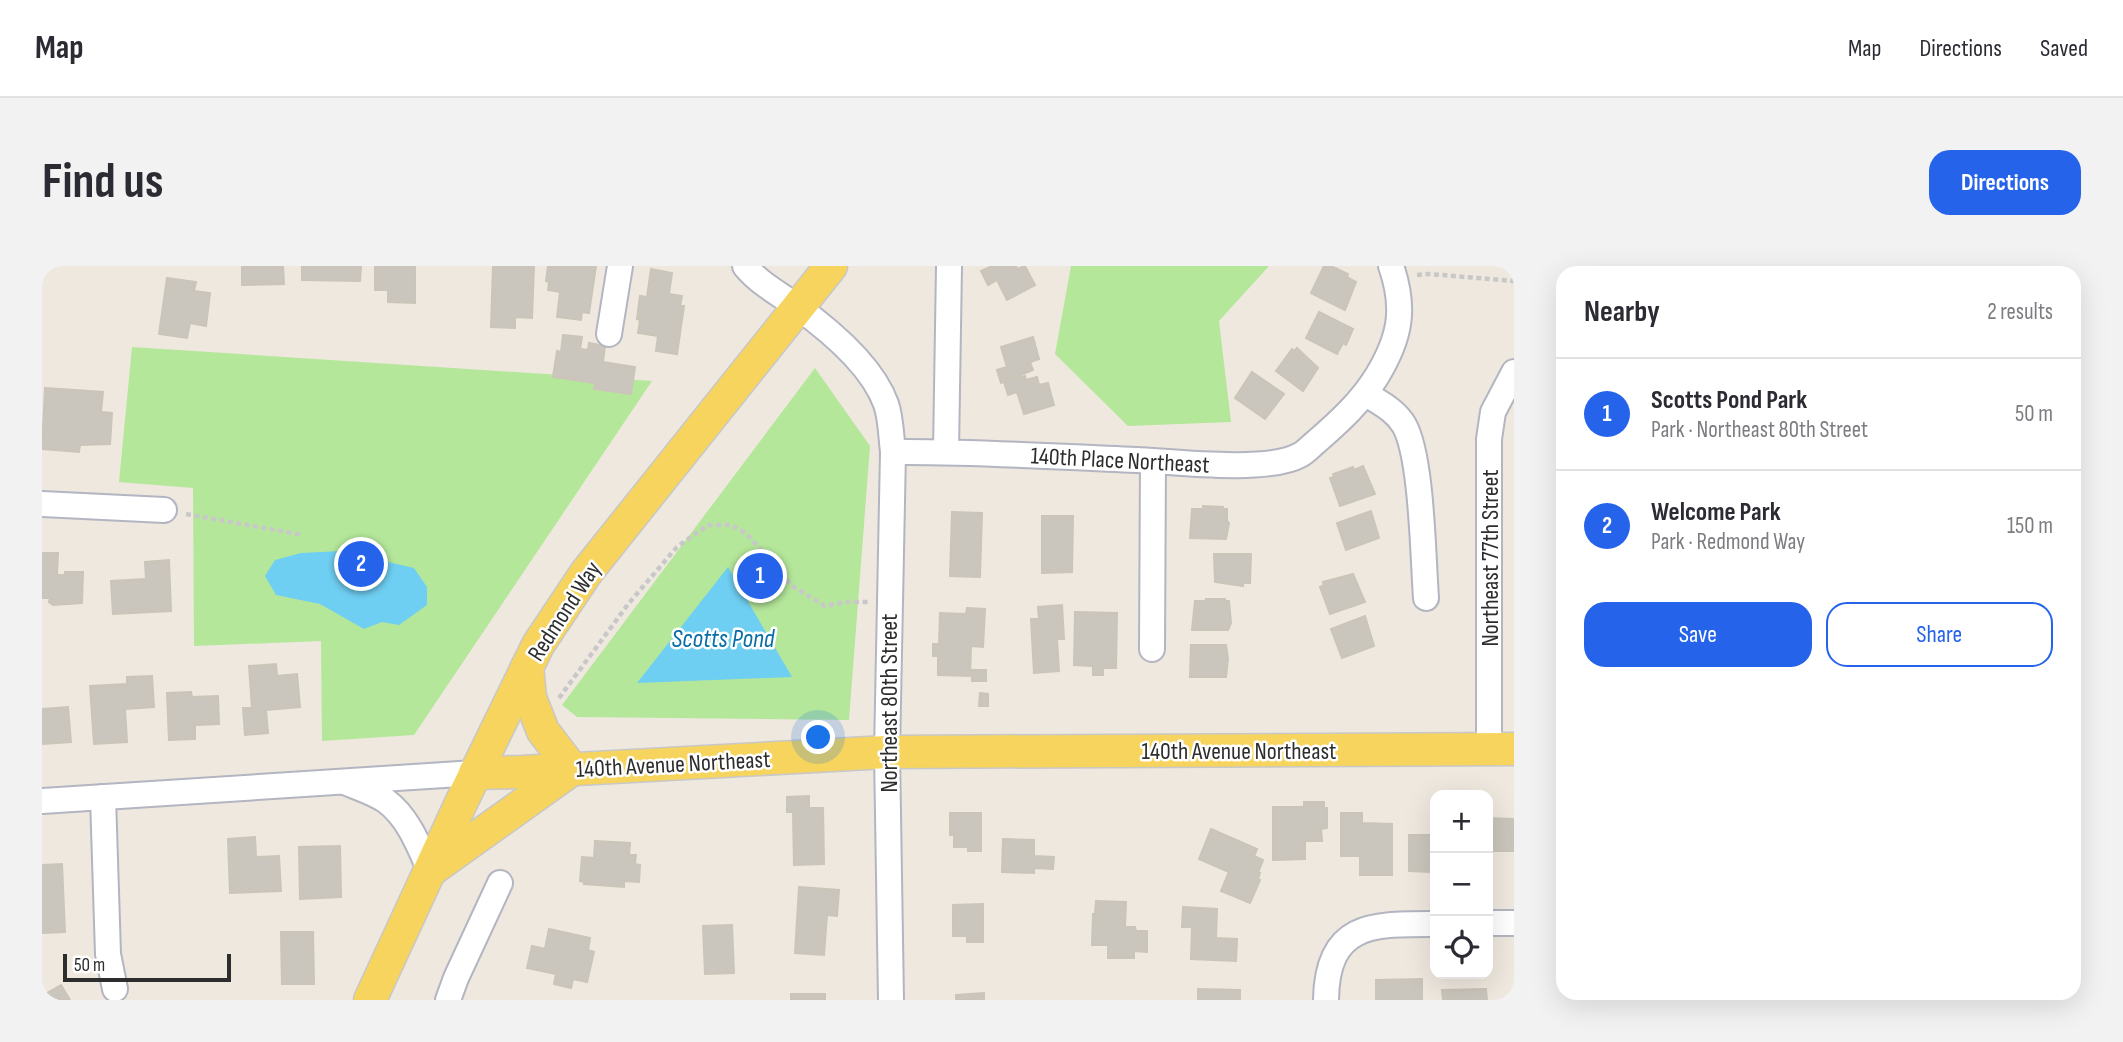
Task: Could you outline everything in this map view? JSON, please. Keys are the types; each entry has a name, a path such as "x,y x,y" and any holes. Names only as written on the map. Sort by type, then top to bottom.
{"main road":[{"name":"Redmond Way","path":"370,1000 475,773 538,645 586,573 831,266"},
{"path":"430,871 572,769 543,732 530,698 527,667"},
{"name":"140th Avenue Northeast","path":"475,773 887,752 1502,749"}],"street":[{"path":"609,334 620,266"},
{"path":"745,266 754,276 798,307"},
{"path":"946,451 949,266"},
{"name":"140th Place Northeast","path":"893,452 946,451 1262,464 1299,456 1366,394 1391,354 1401,312 1400,271"},
{"name":"Northeast 80th Street","path":"798,307 859,359 878,386 887,406 893,452 887,752 891,1000"},
{"name":"Northeast 77th Street","path":"1502,749 1502,558 1489,439 1493,412 1514,372"},
{"path":"1366,394 1395,412 1405,427 1412,446 1426,598"},
{"path":"1152,649 1153,461"},
{"path":"42,504 164,510"},
{"name":"140th Avenue Northeast","path":"42,801 475,773"},
{"path":"342,781 385,800 400,814 430,871"},
{"path":"103,797 107,954 115,989"},
{"path":"449,1000 456,978 500,883"},
{"path":"1493,923 1514,923"},
{"path":"1326,1000 1326,980 1332,960 1342,944 1360,930 1385,924 1430,924"}],"path":[{"path":"1400,271 1514,281"},
{"path":"164,510 303,535"},
{"path":"556,701 629,603 677,547 708,525 730,526 746,533 792,586 825,606 845,602 872,602"}],"green space":[{"path":"1071,266 1269,266 1219,321 1231,422 1128,426 1055,354"},
{"path":"132,347 652,381 414,735 322,741 321,641 194,646 193,488 119,482"},
{"path":"815,368 870,446 849,720 577,717 562,705"}],"water":[{"path":"341,551 414,568 427,587 427,605 399,625 382,622 364,629 320,604 276,595 265,576 275,560 301,553"},
{"name":"Scotts Pond","path":"728,567 792,677 637,683"}],"building":[{"path":"242,266 283,266 284,284 242,285"},
{"path":"302,266 361,266 360,281 302,280"},
{"path":"375,266 415,266 415,303 388,302 388,290 375,290"},
{"path":"493,266 534,266 532,318 515,317 515,328 491,327"},
{"path":"548,266 596,266 589,313 582,312 581,320 557,317 560,292 548,290"},
{"path":"992,266 1016,266 1017,269 1025,266 1035,285 1007,300 997,280 988,285 981,271"},
{"path":"1324,266 1331,266 1348,274 1347,277 1356,282 1345,310 1311,293"},
{"path":"651,269 672,273 669,294 682,296 680,306 684,306 677,354 656,351 658,336 638,333 640,296 647,297"},
{"path":"167,278 196,282 194,291 210,293 206,326 190,323 187,338 159,334"},
{"path":"1319,312 1353,329 1346,345 1343,343 1337,354 1306,338"},
{"path":"563,335 582,337 580,349 588,350 589,343 605,346 603,362 635,367 631,394 594,389 595,383 553,377 557,351 561,352"},
{"path":"1033,337 1039,359 1030,362 1033,370 1001,383 997,370 1007,367 1001,347"},
{"path":"1297,348 1318,368 1303,391 1276,371 1292,349 1294,351"},
{"path":"1252,372 1284,394 1265,419 1235,398"},
{"path":"1025,376 1026,380 1037,377 1039,385 1048,383 1054,405 1024,414 1017,392 1008,395 1004,382"},
{"path":"45,388 103,392 101,412 112,413 110,444 80,445 79,452 42,449"},
{"path":"1363,466 1375,494 1340,506 1330,478 1334,477 1333,474"},
{"path":"1203,506 1227,509 1229,523 1226,539 1190,538 1192,509 1203,509"},
{"path":"1371,511 1379,538 1346,550 1337,523"},
{"path":"952,512 982,513 980,577 950,576"},
{"path":"1042,516 1073,516 1072,572 1042,573"},
{"path":"42,553 58,553 57,575 83,572 82,603 53,605 49,602 50,598 42,598"},
{"path":"1214,554 1251,554 1250,583 1243,583 1243,586 1215,582"},
{"path":"169,560 171,611 113,614 111,581 146,579 145,562"},
{"path":"1353,574 1365,602 1330,614 1320,587 1324,585 1323,582"},
{"path":"1195,601 1229,601 1231,623 1228,630 1192,630"},
{"path":"1062,605 1064,639 1057,639 1059,671 1034,673 1031,619 1039,619 1038,607"},
{"path":"967,608 985,609 983,647 971,646 970,676 938,675 938,656 933,656 933,644 939,644 940,613 966,614"},
{"path":"1075,612 1117,613 1116,668 1103,668 1103,675 1093,675 1093,666 1074,665"},
{"path":"1365,616 1374,646 1342,658 1331,629"},
{"path":"1191,645 1226,645 1226,677 1190,677"},
{"path":"276,664 277,676 297,674 300,707 266,710 268,733 245,735 243,708 252,708 249,666"},
{"path":"972,670 986,670 986,681 972,681"},
{"path":"152,676 154,707 125,709 127,742 94,744 90,686 127,684 127,677"},
{"path":"191,692 192,697 218,696 219,724 195,725 195,739 169,740 167,693"},
{"path":"980,693 988,694 988,706 979,706"},
{"path":"68,707 71,742 42,744 42,709"},
{"path":"809,796 809,808 823,808 824,864 794,865 793,812 787,812 787,797"},
{"path":"1304,802 1324,802 1324,808 1327,808 1327,828 1321,829 1322,841 1305,841 1305,859 1273,860 1273,807 1304,807"},
{"path":"950,813 981,813 981,851 954,847 954,835 950,835"},
{"path":"1341,813 1362,813 1362,823 1392,824 1392,875 1360,875 1360,856 1341,856"},
{"path":"1493,818 1514,819 1514,851 1493,851"},
{"path":"1211,829 1257,849 1254,856 1263,860 1258,873 1260,880 1250,903 1221,891 1229,872 1199,859"},
{"path":"1409,835 1430,835 1430,872 1409,871"},
{"path":"255,837 256,857 279,856 281,891 230,893 228,839"},
{"path":"1003,839 1034,840 1034,856 1054,857 1053,869 1034,868 1034,873 1002,872"},
{"path":"595,841 630,843 629,855 636,855 635,864 640,865 639,882 624,881 624,887 584,884 580,881 582,857 594,858"},
{"path":"340,846 341,897 300,899 299,847"},
{"path":"62,864 65,932 42,933 42,865"},
{"path":"799,887 839,890 837,916 827,915 824,955 795,953"},
{"path":"1096,901 1126,902 1125,927 1147,931 1147,952 1134,951 1134,958 1108,958 1108,945 1092,945"},
{"path":"983,904 983,942 967,942 967,936 953,936 953,905"},
{"path":"1183,907 1217,909 1216,938 1237,939 1236,961 1191,959 1192,927 1182,927"},
{"path":"732,925 734,973 705,974 703,926"},
{"path":"549,929 590,938 588,950 594,952 587,982 573,979 571,988 554,984 556,974 527,968 532,946 545,949"},
{"path":"281,932 313,932 314,984 282,984"},
{"path":"1422,979 1422,1000 1376,1000 1376,980"},
{"path":"61,985 70,1000 42,1000 42,996"},
{"path":"1198,989 1240,990 1240,1000 1198,1000"},
{"path":"1486,989 1487,1000 1443,1000 1442,990"},
{"path":"984,993 984,1000 956,1000 956,995"},
{"path":"791,994 825,994 825,1000 791,1000"}],"place":[{"name":"Welcome Park","path":"361,564"},
{"name":"Scotts Pond Park","path":"760,576"}]}
